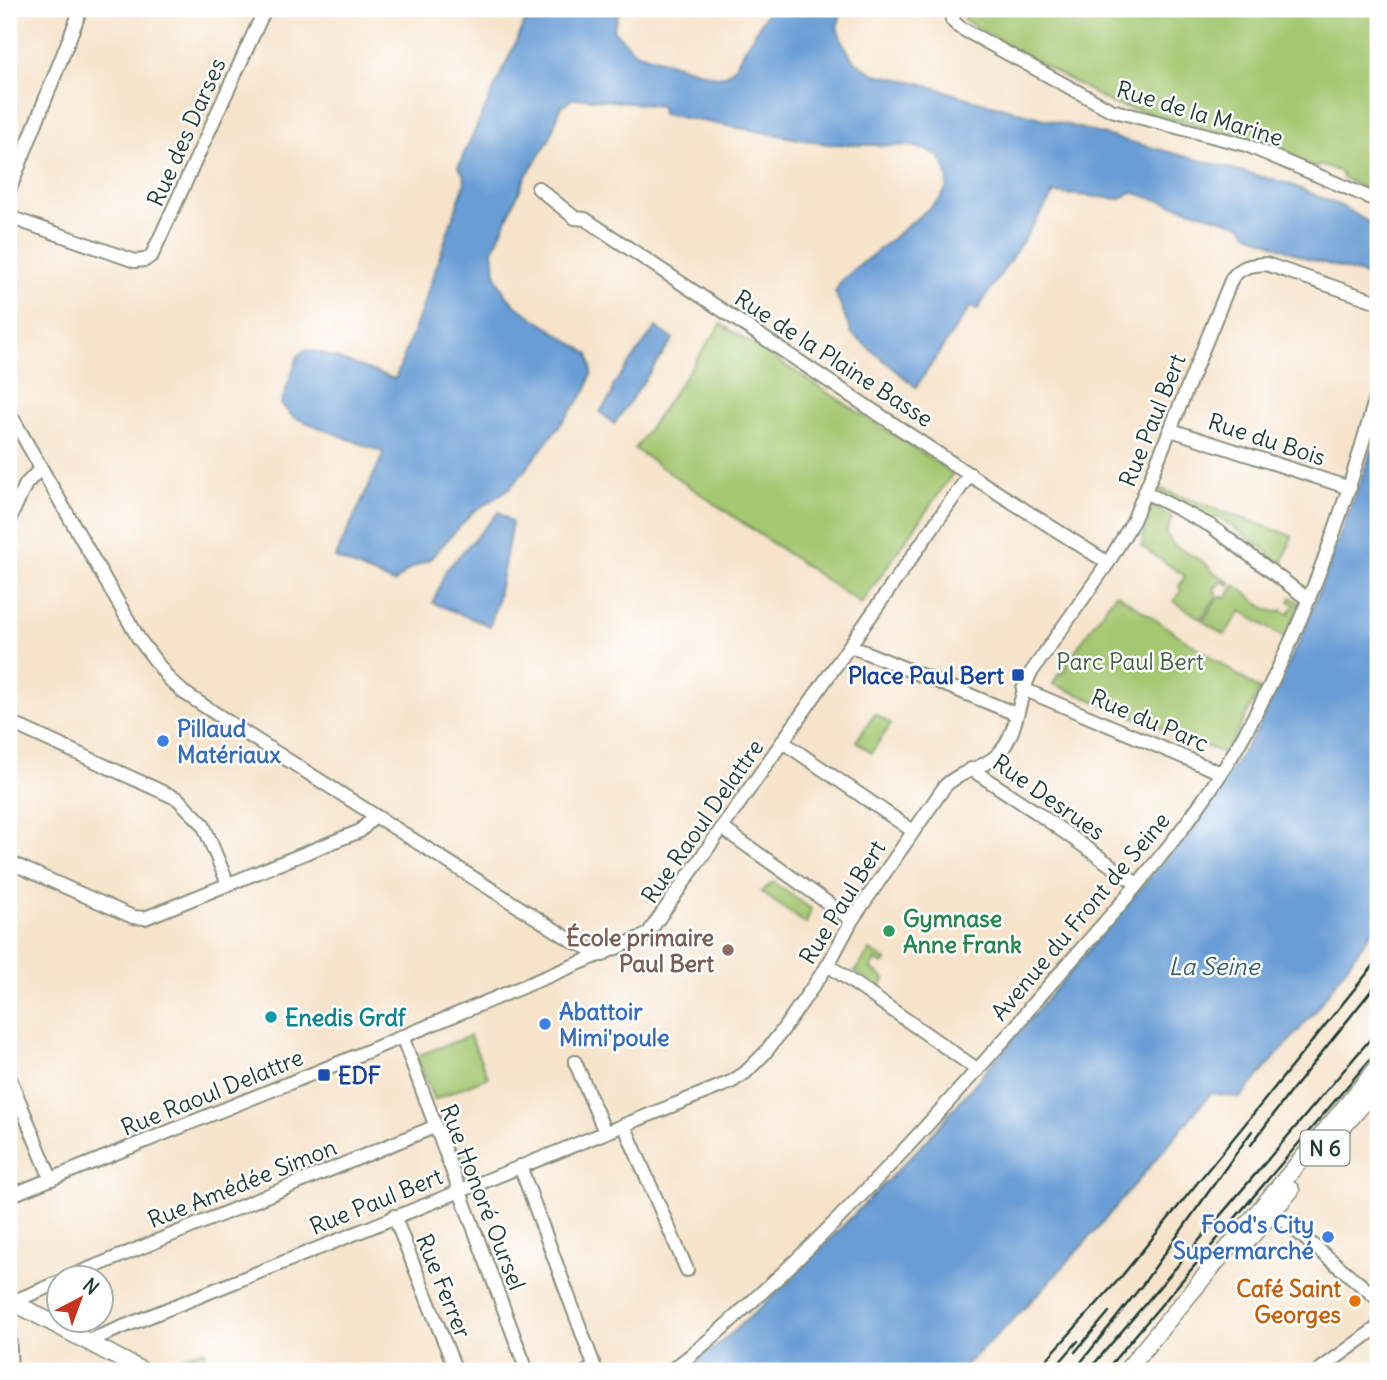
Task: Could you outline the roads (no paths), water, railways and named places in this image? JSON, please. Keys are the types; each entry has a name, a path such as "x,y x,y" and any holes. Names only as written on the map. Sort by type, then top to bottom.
{"main road":[{"name":"N 6","path":"1137,1371 1378,1067"},
{"name":"N 6","path":"1126,1371 1266,1209 1378,1086"},
{"path":"10,1304 88,1340 143,1371"},
{"path":"10,1304 120,1371"}],"street":[{"path":"9,191 81,9"},
{"name":"Rue des Darses","path":"9,217 135,261 145,260 155,251 265,9"},
{"name":"Rue de la Marine","path":"957,9 952,20 959,27 1111,110 1247,145 1378,201"},
{"name":"Rue de la Plaine Basse","path":"538,188 575,218 585,219 1108,563"},
{"name":"Rue Paul Bert","path":"88,1340 731,1082 745,1073 774,1043 828,965 852,920 945,786 971,769 988,762 1000,752 1012,731 1023,689 1030,674 1108,563 1133,521 1232,278 1240,268 1266,264 1378,302"},
{"name":"Avenue du Front de Seine","path":"670,1371 714,1336 793,1264 883,1174 978,1070 1137,884 1221,773 1274,677 1309,600 1350,488 1378,390"},
{"path":"9,412 139,639 169,679 239,729 374,817 571,940 604,955"},
{"name":"Rue du Bois","path":"1171,430 1350,488"},
{"path":"9,520 26,484 41,468"},
{"name":"Rue Raoul Delattre","path":"9,1195 642,939 652,930 970,474"},
{"path":"1145,492 1210,526 1309,600"},
{"path":"850,646 1016,714"},
{"name":"Rue du Parc","path":"1023,689 1221,773"},
{"path":"9,722 178,799 203,824 228,884"},
{"path":"783,742 913,831"},
{"name":"Rue Desrues","path":"971,769 1137,884"},
{"path":"9,862 139,919 360,831 374,817"},
{"path":"722,828 852,920"},
{"path":"828,965 978,1070"},
{"name":"Rue Honoré Oursel","path":"402,1036 527,1371"},
{"path":"575,1062 605,1132"},
{"path":"9,1076 51,1179"},
{"path":"624,1125 687,1270"},
{"name":"Rue Amédée Simon","path":"103,1264 434,1127"},
{"path":"520,1166 595,1368 587,1371"},
{"path":"1266,1209 1378,1299"},
{"name":"Rue Ferrer","path":"394,1216 456,1371"},
{"path":"10,1304 46,1288"},
{"path":"1318,1371 1378,1327"},
{"path":"9,1332 11,1371"}],"water":[{"path":"531,9 620,9 613,30 635,52 717,77 726,75 733,69 769,9 843,9 837,27 843,43 852,58 875,74 920,83 970,99 1289,184 1343,207 1378,228 1378,279 1303,257 1247,233 1242,225 1131,192 1121,199 1053,193 977,310 970,307 916,387 852,334 835,292 842,280 940,199 947,188 948,179 945,166 938,156 912,146 827,144 662,114 661,106 572,99 561,107 549,140 526,176 493,250 495,273 504,293 516,306 589,354 592,371 586,391 510,488 472,513 430,559 408,570 394,583 335,558 384,453 293,417 281,404 298,356 305,350 319,352 395,379 465,182 458,167"},
{"path":"656,327 673,339 614,424 600,412 612,395 613,386"},
{"name":"La Seine","path":"1378,434 1378,923 1313,1014 1240,1098 1211,1093 1059,1272 959,1371 686,1371 783,1287 928,1139 1198,821 1258,728 1303,633"},
{"path":"499,512 512,523 490,626 433,603 446,570"}],"railway":[{"path":"1036,1371 1121,1277 1378,960"},
{"path":"1251,1145 1378,982"},
{"path":"1088,1371 1378,1030"},
{"path":"1105,1371 1378,1050"},
{"path":"1074,1371 1143,1284 1252,1131"},
{"path":"1075,1352 1109,1312"},
{"path":"1052,1371 1078,1341"}],"place":[{"name":"Place Paul Bert","path":"1018,675"},
{"name":"Pillaud Matériaux","path":"163,741"},
{"name":"Gymnase Anne Frank","path":"889,931"},
{"name":"École primaire Paul Bert","path":"728,950"},
{"name":"Enedis Grdf","path":"271,1017"},
{"name":"Abattoir Mimi'poule","path":"545,1024"},
{"name":"EDF","path":"324,1075"},
{"name":"Food's City Supermarché","path":"1328,1237"},
{"name":"Café Saint Georges","path":"1355,1301"}],"park label":[{"name":"Parc Paul Bert","path":"1130,661"}]}
